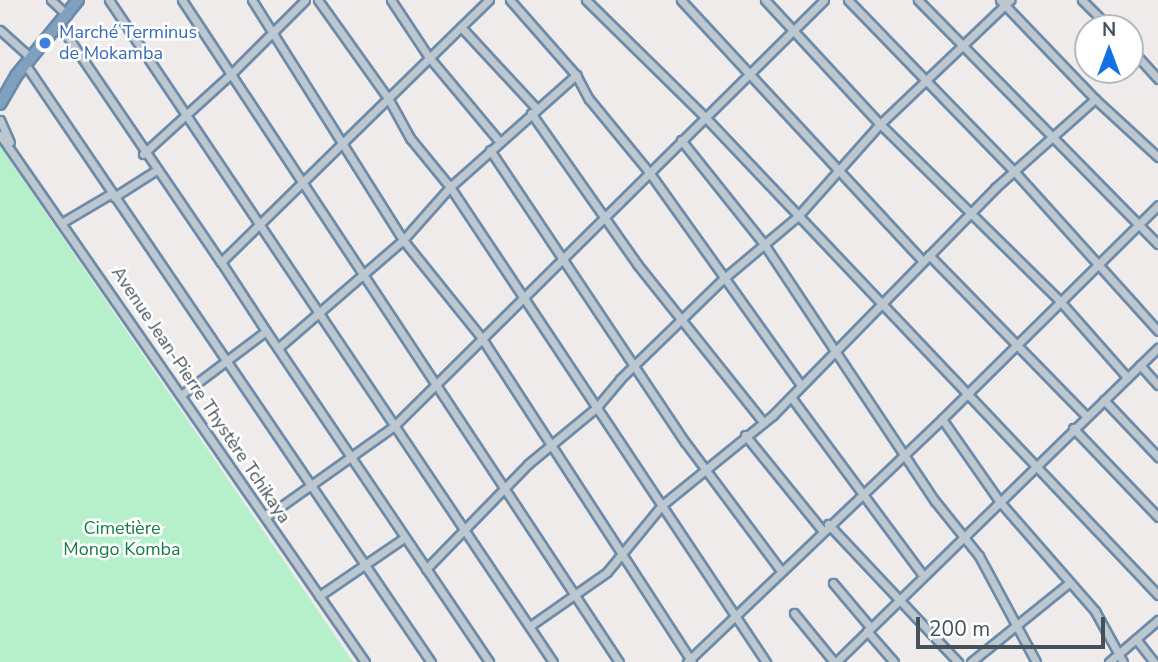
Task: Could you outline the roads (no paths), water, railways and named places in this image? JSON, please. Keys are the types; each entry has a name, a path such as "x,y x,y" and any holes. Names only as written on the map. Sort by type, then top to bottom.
{"highway":[{"path":"0,118 0,106 16,76 78,0"},
{"path":"0,89 16,76"}],"street":[{"path":"51,0 67,15"},
{"path":"109,0 262,222 394,426 553,662"},
{"path":"182,0 303,183 360,275 435,382 619,662"},
{"path":"252,0 403,240 481,337 690,661 825,527 967,395 1059,300 1158,205"},
{"path":"143,153 232,74 305,0"},
{"path":"318,0 388,97 410,138 450,187 596,408 738,613 766,662"},
{"path":"391,0 428,56 499,141"},
{"path":"221,262 344,145 428,56 489,0"},
{"path":"510,0 576,75 589,99 649,172 800,384"},
{"path":"586,0 704,116 1158,595"},
{"path":"681,0 837,170 926,258 1018,343 1086,416"},
{"path":"765,0 880,124 1059,300 1128,377"},
{"path":"266,517 394,426 481,337 564,261 704,116 824,0"},
{"path":"848,0 1014,171 1158,331"},
{"path":"918,0 1055,136 1158,244"},
{"path":"1082,0 1096,14"},
{"path":"426,569 550,446 596,408 634,366 723,279 797,217 880,124 1005,2 1095,99 1158,157"},
{"path":"59,24 155,171 221,262 489,662"},
{"path":"461,27 534,111 605,220 681,321 763,422"},
{"path":"0,30 28,61 113,195 229,361 431,662"},
{"path":"1144,64 1158,79"},
{"path":"278,348 403,240 450,187 576,75"},
{"path":"530,626 576,595 621,557 663,505 791,397 800,384 972,212 1095,99"},
{"name":"Avenue Jean-Pierre Thystère Tchikaya","path":"0,118 11,146"},
{"name":"Avenue Jean-Pierre Thystère Tchikaya","path":"0,135 11,146 365,662"},
{"path":"681,140 764,243 964,537 1036,662"},
{"path":"490,150 634,366 781,571"},
{"path":"63,222 155,171"},
{"path":"181,394 266,331"},
{"path":"794,613 835,662 899,596 964,537 1158,348"},
{"path":"1140,365 1158,385"},
{"path":"791,397 922,574"},
{"path":"1104,400 1158,457"},
{"path":"942,419 1000,502 1095,611 1121,652 1123,662"},
{"path":"1073,428 1158,517"},
{"path":"746,435 825,527 899,596 957,662"},
{"path":"319,596 363,563 404,538"},
{"path":"832,583 894,662"},
{"path":"971,662 1018,629 1069,583"},
{"path":"1109,662 1158,620"},
{"path":"1136,639 1154,662"}],"place":[{"name":"Marché Terminus de Mokamba","path":"45,43"}],"park label":[{"name":"Cimetière Mongo Komba","path":"122,539"}]}
